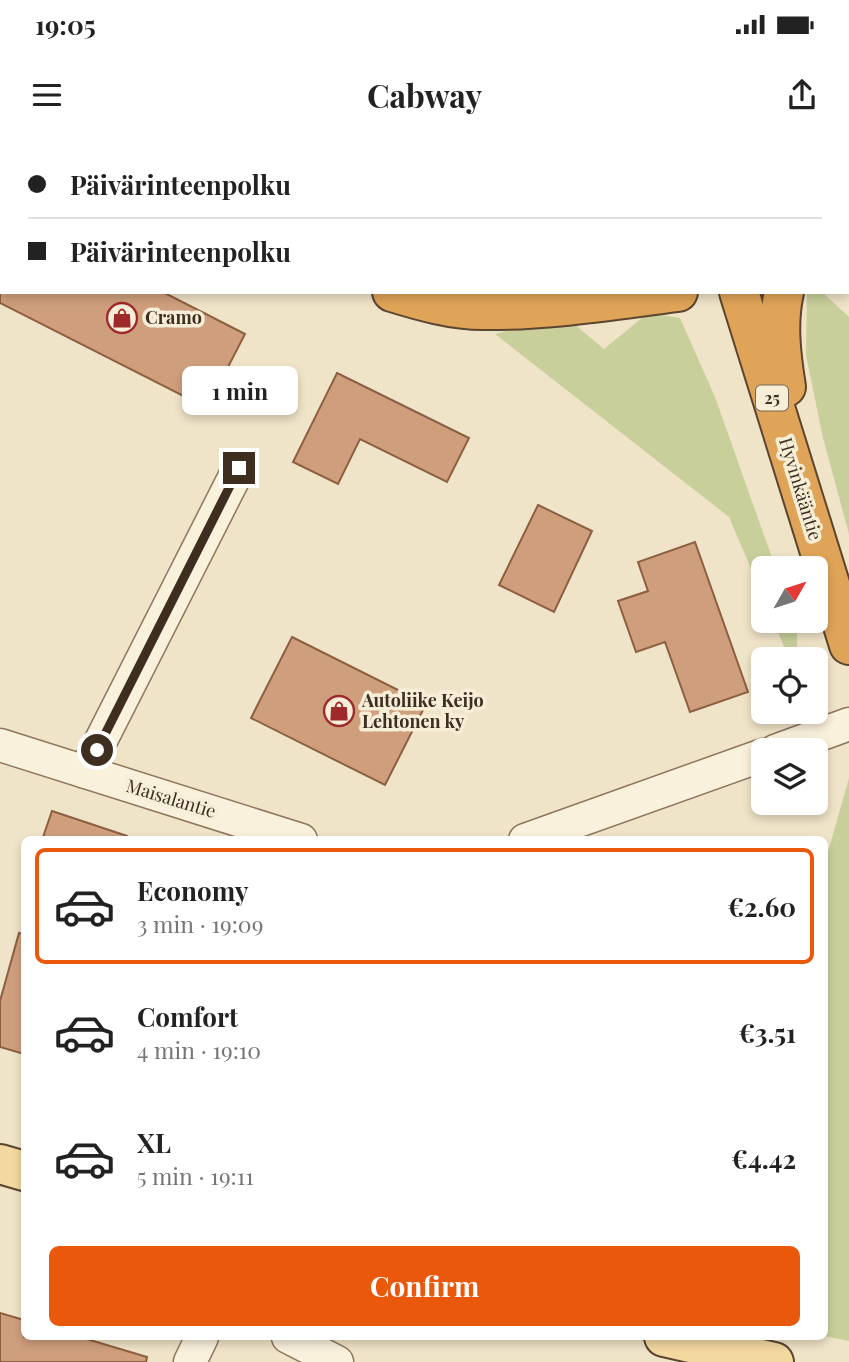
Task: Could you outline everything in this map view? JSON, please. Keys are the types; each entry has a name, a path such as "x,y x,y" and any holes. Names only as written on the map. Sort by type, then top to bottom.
{"highway":[{"path":"400,294 434,303 482,310 566,306 662,294"},
{"name":"Hyvinkääntie","path":"740,294 849,645"},
{"path":"784,294 781,357 805,503"}],"main road":[{"path":"0,1164 21,1170"},
{"path":"677,1340 774,1362"}],"street":[{"path":"85,772 239,468"},
{"path":"811,738 849,724"},
{"name":"Maisalantie","path":"0,745 288,836"},
{"path":"535,836 751,759"},
{"path":"190,1362 201,1340"},
{"path":"294,1340 337,1362"}],"green space":[{"path":"807,294 824,294 849,317 849,534 823,438 806,355"},
{"path":"648,313 680,318 715,397 771,556 751,556 751,569 729,517 495,334 574,324 604,349"},
{"path":"779,634 797,634 797,647 784,647"},
{"path":"849,778 849,1341 828,1337 828,852"}],"building":[{"name":"Cramo","path":"0,294 167,294 245,334 207,408 0,303"},
{"path":"337,373 469,438 447,482 360,439 338,484 293,462"},
{"path":"538,505 592,531 554,612 499,585"},
{"path":"695,542 748,692 690,712 665,642 636,652 618,601 648,591 638,562"},
{"name":"Autoliike Keijo Lehtonen ky","path":"292,637 426,704 385,785 251,718"},
{"path":"52,811 127,836 43,836"},
{"path":"21,933 21,1053 0,1047 0,1001"},
{"path":"0,1313 21,1319 21,1340 90,1340 147,1357 146,1362 0,1362"}],"place":[{"name":"Cramo","path":"122,318"},
{"name":"Autoliike Keijo Lehtonen ky","path":"339,711"}],"route":[{"path":"97,750 239,468"}]}
